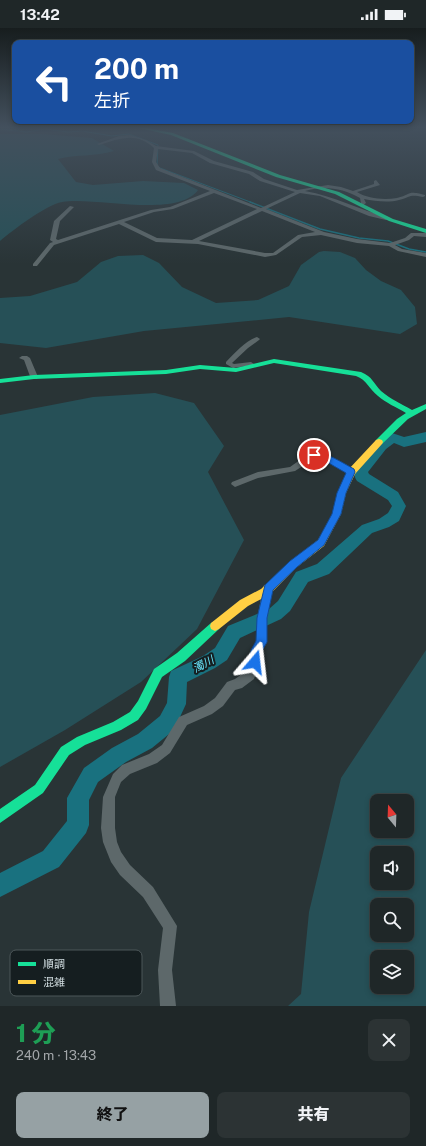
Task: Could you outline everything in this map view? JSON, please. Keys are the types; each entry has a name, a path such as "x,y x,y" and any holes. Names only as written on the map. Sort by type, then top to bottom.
{"street":[{"path":"168,173 214,191 265,208 325,234 357,241 393,244 407,239 413,231"},
{"path":"250,173 262,180 300,191 321,194 371,215 386,218"},
{"path":"270,173 337,192 362,201 398,199 413,193 423,196"},
{"path":"192,242 300,191 318,187 338,187 352,191 376,186 378,184 376,182"},
{"path":"343,184 351,186 352,191 362,201 386,218 413,231 426,235"},
{"path":"35,265 52,244 153,211 171,208 214,191"},
{"path":"57,242 53,240 57,221 72,207"},
{"path":"120,222 156,240 192,242 269,255 278,252 300,236 325,234"},
{"path":"413,231 426,231"},
{"path":"393,244 400,250 426,256"},
{"path":"257,339 249,344 228,363 233,366 258,364"},
{"path":"22,358 28,358 34,377"},
{"path":"0,381 34,377 166,372 200,367 236,370 274,361 358,374 368,377 372,380 379,394 410,412"},
{"path":"0,816 39,789 65,752 81,741 117,726 134,716 142,705 158,673 186,652 227,615 268,588 294,564 321,543 337,514 342,493 351,472 401,418 410,412 426,406"},
{"path":"235,484 258,475 289,471 298,466 307,458 314,455 330,460 351,472"},
{"path":"168,1006 165,970 170,926 148,892 125,870 116,857 109,835 109,797 116,778 126,770 153,759 166,749 183,721 208,710 219,702 231,686 238,684 250,675 255,662 257,650 262,642 262,618 268,588"}],"shaded area":[{"path":"0,173 69,173 76,182 93,185 143,181 184,183 198,190 187,199 172,203 154,205 76,201 62,202 55,204 39,213 0,241"},
{"path":"319,252 340,252 355,258 366,270 381,281 401,290 415,307 417,324 400,334 289,317 144,331 46,348 0,343 0,298 30,296 77,282 101,262 118,256 143,255 159,263 182,287 216,303 258,300 289,286 301,265"},
{"path":"155,393 194,403 224,446 208,472 244,540 197,629 141,682 65,730 0,767 0,415 93,397"},
{"path":"426,650 426,1006 288,1006 301,994 309,912 341,778"}],"waterway":[{"path":"172,173 253,203"},
{"path":"250,202 320,229 359,238 388,241 409,249 426,252"},
{"name":"濁川","path":"0,885 51,859 78,825 78,798 91,775 119,755 145,741 167,723 176,704 178,677 209,662 221,654 234,632 275,614 284,606 302,577 323,569 367,529 384,523 394,517 399,506 393,496 362,477 361,471 381,446 392,438 404,442 426,437"}],"traffic: fast":[{"path":"270,173 337,193 391,220 426,231"},
{"path":"0,381 34,377 166,372 200,367 236,370 274,361 358,374 367,378 376,390 383,396 410,412"},
{"path":"379,442 405,417 426,406"},
{"path":"0,817 39,789 65,751 81,741 117,726 134,716 142,705 158,673 181,657 215,626"}],"traffic: slow":[{"path":"215,626 244,603 265,592 294,564 321,543 337,514 342,493 351,472 379,442"}],"route":[{"path":"255,662 257,650 262,642 262,618 268,588 294,564 321,543 337,514 342,493 347,478 351,472 330,460 314,455"}]}
